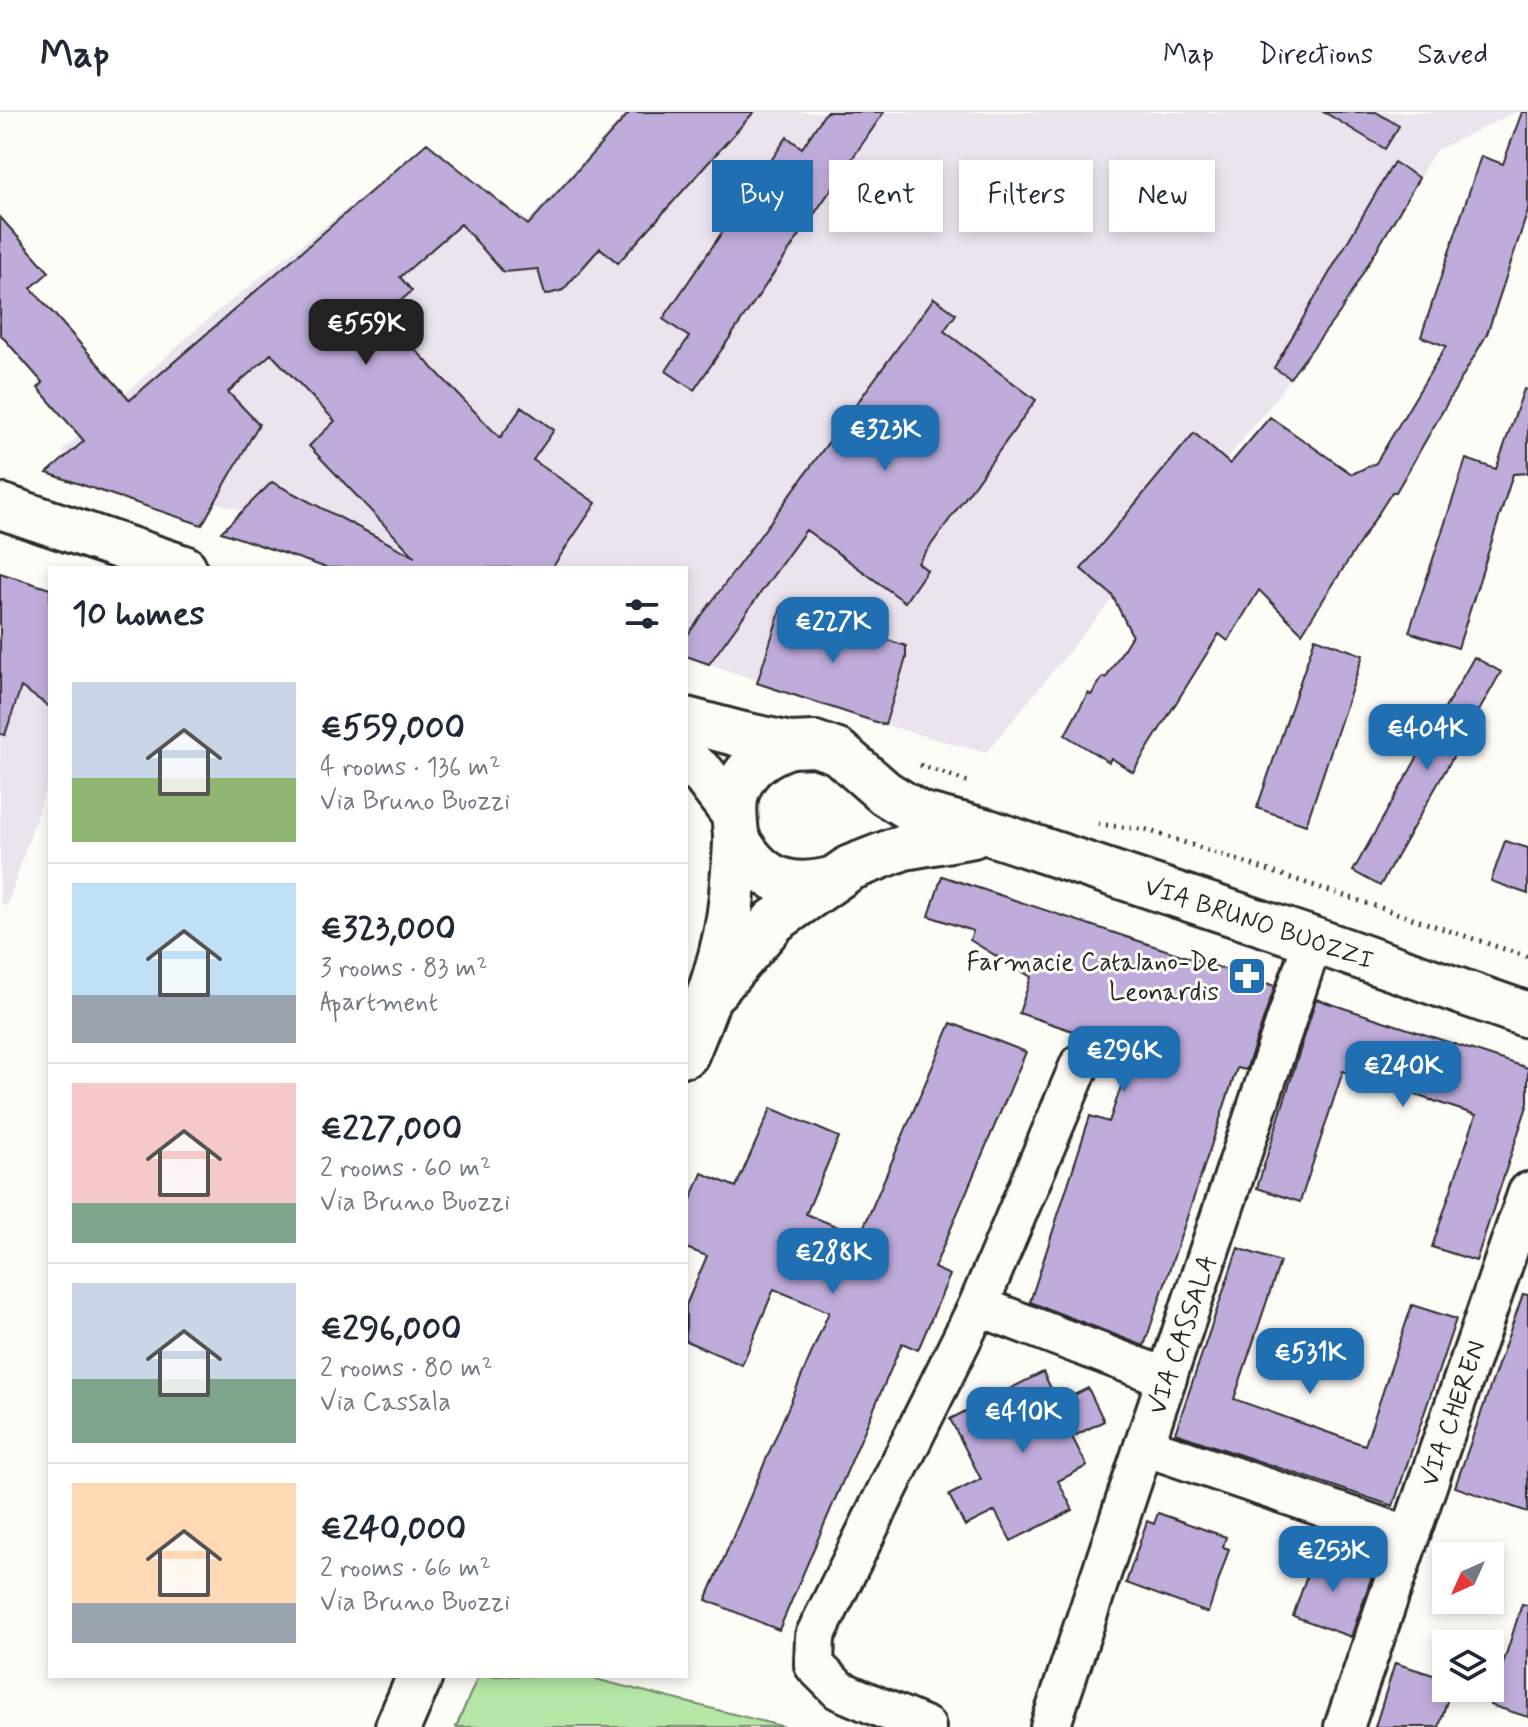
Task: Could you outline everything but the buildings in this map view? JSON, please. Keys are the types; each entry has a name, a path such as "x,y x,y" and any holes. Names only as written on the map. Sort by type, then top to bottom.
{"main road":[{"path":"0,506 178,566"},
{"path":"688,720 790,745 815,744 838,752 856,767 869,786 874,807 873,830 865,851 840,874 774,921 711,994"},
{"path":"688,1049 711,994 732,898 737,789 749,769 768,753 790,745"},
{"path":"688,762 704,775 734,825 748,858 766,874 787,883 809,885 904,847 988,832"},
{"name":"VIA BRUNO BUOZZI","path":"856,767 885,793 919,814 988,832 1528,1015"},
{"path":"398,1727 419,1678"}],"street":[{"name":"VIA CASSALA","path":"1050,1727 1313,940"},
{"path":"926,1727 839,1690 814,1665 815,1636 978,1306 1080,1064"},
{"name":"VIA CHEREN","path":"1344,1727 1528,1192"},
{"path":"978,1306 1167,1378"},
{"path":"1144,1446 1408,1536"}],"path":[{"path":"915,763 974,785"},
{"path":"1092,823 1147,830 1528,957"}],"shaded area":[{"path":"627,112 1515,112 1435,151 1340,312 1267,410 986,753 885,725 688,657 688,566 412,566 61,452 203,323 423,148 528,221"},
{"path":"0,574 48,589 48,781 7,906 0,903"}],"green space":[{"path":"477,1678 591,1678 785,1727 456,1727"}],"place":[{"name":"Farmacie Catalano-De Leonardis","path":"1247,976"}]}
